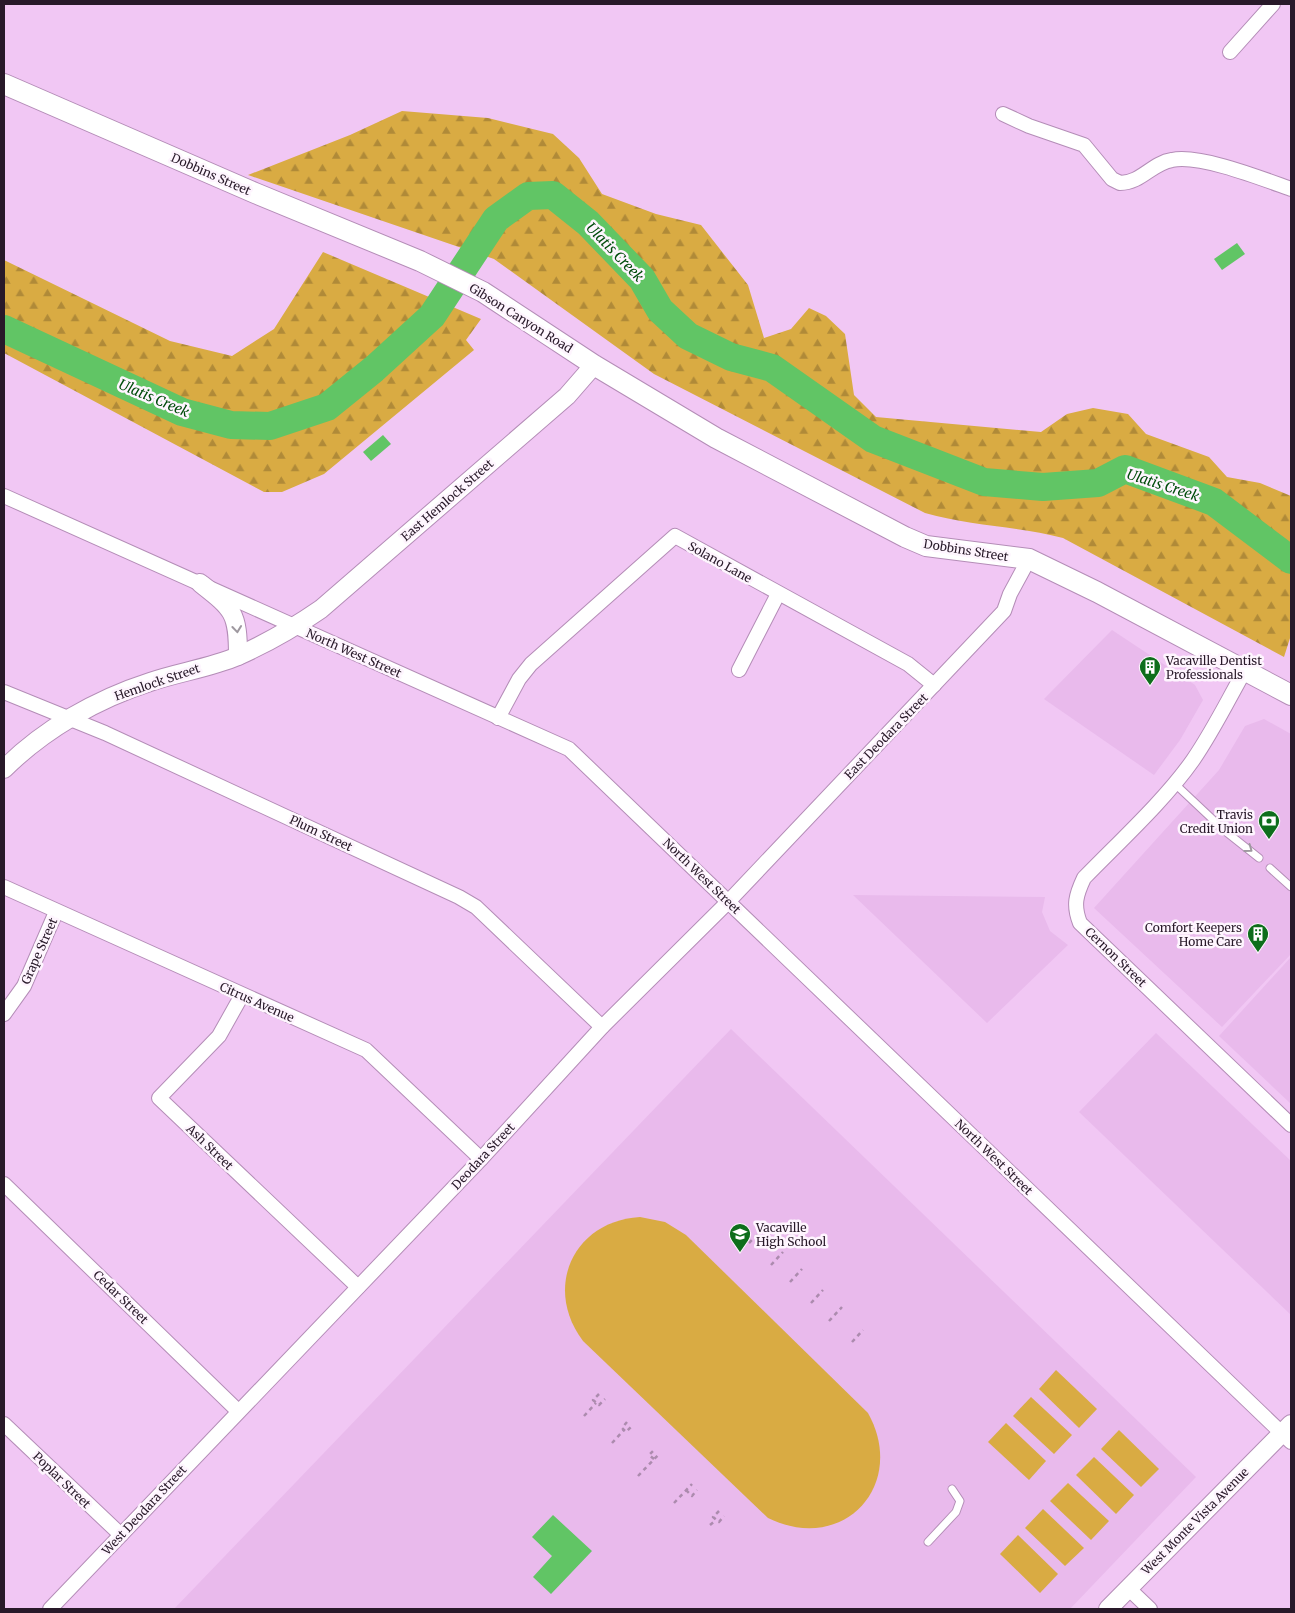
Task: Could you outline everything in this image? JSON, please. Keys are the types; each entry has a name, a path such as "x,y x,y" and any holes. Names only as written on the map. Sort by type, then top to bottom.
{"main road":[{"name":"Dobbins Street","path":"4,84 255,194 420,261"},
{"name":"Gibson Canyon Road","path":"420,261 483,292 594,365"},
{"name":"Dobbins Street","path":"594,365 716,438 905,537 926,546 1029,559 1291,695"}],"street":[{"path":"1230,52 1272,4"},
{"path":"1003,114 1028,126 1084,146 1112,179 1120,183 1138,179 1171,160 1190,159 1250,174 1291,189"},
{"name":"East Hemlock Street","path":"294,628 321,609 566,396 594,365"},
{"name":"North West Street","path":"4,496 200,583 294,628 498,718 553,740 569,749 1288,1433"},
{"name":"Solano Lane","path":"498,718 519,679 536,659 675,536 908,664 934,685"},
{"name":"East Deodara Street","path":"728,902 1004,611 1010,594 1029,559"},
{"path":"200,583 221,600 236,619 238,656"},
{"path":"740,670 778,594"},
{"name":"Hemlock Street","path":"4,769 68,719 107,699 149,682 238,656 294,628"},
{"name":"Cernon Street","path":"1245,670 1193,761 1084,878 1076,894 1074,909 1080,923 1291,1125"},
{"name":"Plum Street","path":"4,692 105,733 459,897 476,907 602,1027"},
{"name":"Citrus Avenue","path":"4,887 366,1050 481,1159"},
{"name":"Deodara Street","path":"238,1411 481,1159 602,1027 728,902"},
{"name":"Grape Street","path":"4,1014 24,986 56,912"},
{"name":"Ash Street","path":"242,995 219,1036 159,1098 358,1287"},
{"name":"Cedar Street","path":"4,1184 238,1411"},
{"name":"West Deodara Street","path":"50,1609 238,1411"},
{"name":"Poplar Street","path":"4,1424 121,1535"},
{"name":"West Monte Vista Avenue","path":"1108,1609 1288,1433"},
{"path":"1128,1588 1150,1609"}],"lane":[{"path":"1174,783 1225,831 1259,858"},
{"path":"1270,868 1291,887"},
{"path":"928,1542 956,1512 960,1501 952,1489"}],"path":[{"path":"749,1243 761,1231"},
{"path":"771,1264 783,1252"},
{"path":"790,1282 802,1269"},
{"path":"811,1303 823,1290"},
{"path":"829,1321 842,1308"},
{"path":"852,1342 863,1330"},
{"path":"596,1403 593,1400 599,1394"},
{"path":"596,1403 599,1405 605,1399"},
{"path":"584,1416 596,1403"},
{"path":"612,1442 624,1430 622,1428 628,1422"},
{"path":"624,1430 626,1432 632,1426"},
{"path":"654,1459 649,1455 655,1449"},
{"path":"638,1476 660,1453"},
{"path":"674,1503 692,1484"},
{"path":"686,1490 692,1496 697,1490"},
{"path":"716,1520 713,1516 718,1510"},
{"path":"710,1525 716,1520 719,1522 724,1516"}],"shaded area":[{"path":"1237,243 1245,254 1222,270 1214,259"},
{"path":"383,435 391,444 371,461 363,452"},
{"path":"1112,630 1195,685 1203,700 1180,740 1154,775 1044,699"},
{"path":"1264,719 1291,734 1291,954 1222,1027 1094,908 1219,770 1245,726"},
{"path":"853,895 1045,897 1042,912 1050,931 1068,945 987,1023"},
{"path":"1291,957 1291,1104 1219,1036"},
{"name":"Vacaville High School","path":"731,1029 1196,1477 1070,1609 174,1609"},
{"path":"1156,1033 1291,1161 1291,1315 1079,1112"},
{"path":"553,1515 592,1551 551,1594 533,1577 552,1556 532,1537"}],"green space":[{"path":"402,111 488,118 553,134 579,158 602,194 656,214 701,225 748,285 764,338 791,329 809,308 826,316 845,334 854,395 876,417 1041,432 1067,414 1093,408 1128,414 1146,434 1209,457 1227,477 1260,483 1291,496 1291,635 1284,657 1063,538 959,521 925,513 654,374 494,259 248,175 350,135"},
{"path":"323,252 481,319 466,340 474,350 324,474 282,492 264,492 4,353 4,260 170,341 232,356 274,329"},
{"path":"640,1217 665,1222 686,1235 868,1413 878,1440 880,1465 874,1488 861,1506 843,1520 821,1527 795,1527 768,1518 583,1341 571,1321 566,1300 566,1280 571,1261 582,1244 597,1231 617,1221"},
{"path":"1056,1370 1097,1409 1079,1428 1039,1389"},
{"path":"1031,1397 1072,1435 1054,1454 1013,1416"},
{"path":"1006,1423 1046,1461 1029,1480 988,1442"},
{"path":"1119,1430 1159,1469 1141,1487 1101,1449"},
{"path":"1094,1457 1134,1495 1116,1514 1076,1475"},
{"path":"1068,1483 1109,1521 1091,1540 1050,1501"},
{"path":"1043,1509 1084,1548 1065,1566 1025,1528"},
{"path":"1018,1535 1058,1574 1040,1593 1000,1554"}],"waterway":[{"name":"Ulatis Creek","path":"4,329 182,412 231,425 270,426 327,407 374,369 432,316 496,219 528,196 553,195 588,223 642,279 660,310 688,336 731,357 772,368 873,439 984,482 1043,487 1098,483 1125,469 1214,502 1291,560"}],"place":[{"name":"Vacaville Dentist Professionals","path":"1150,686"},
{"name":"Travis Credit Union","path":"1269,840"},
{"name":"Comfort Keepers Home Care","path":"1258,953"},
{"name":"Vacaville High School","path":"740,1253"}]}
